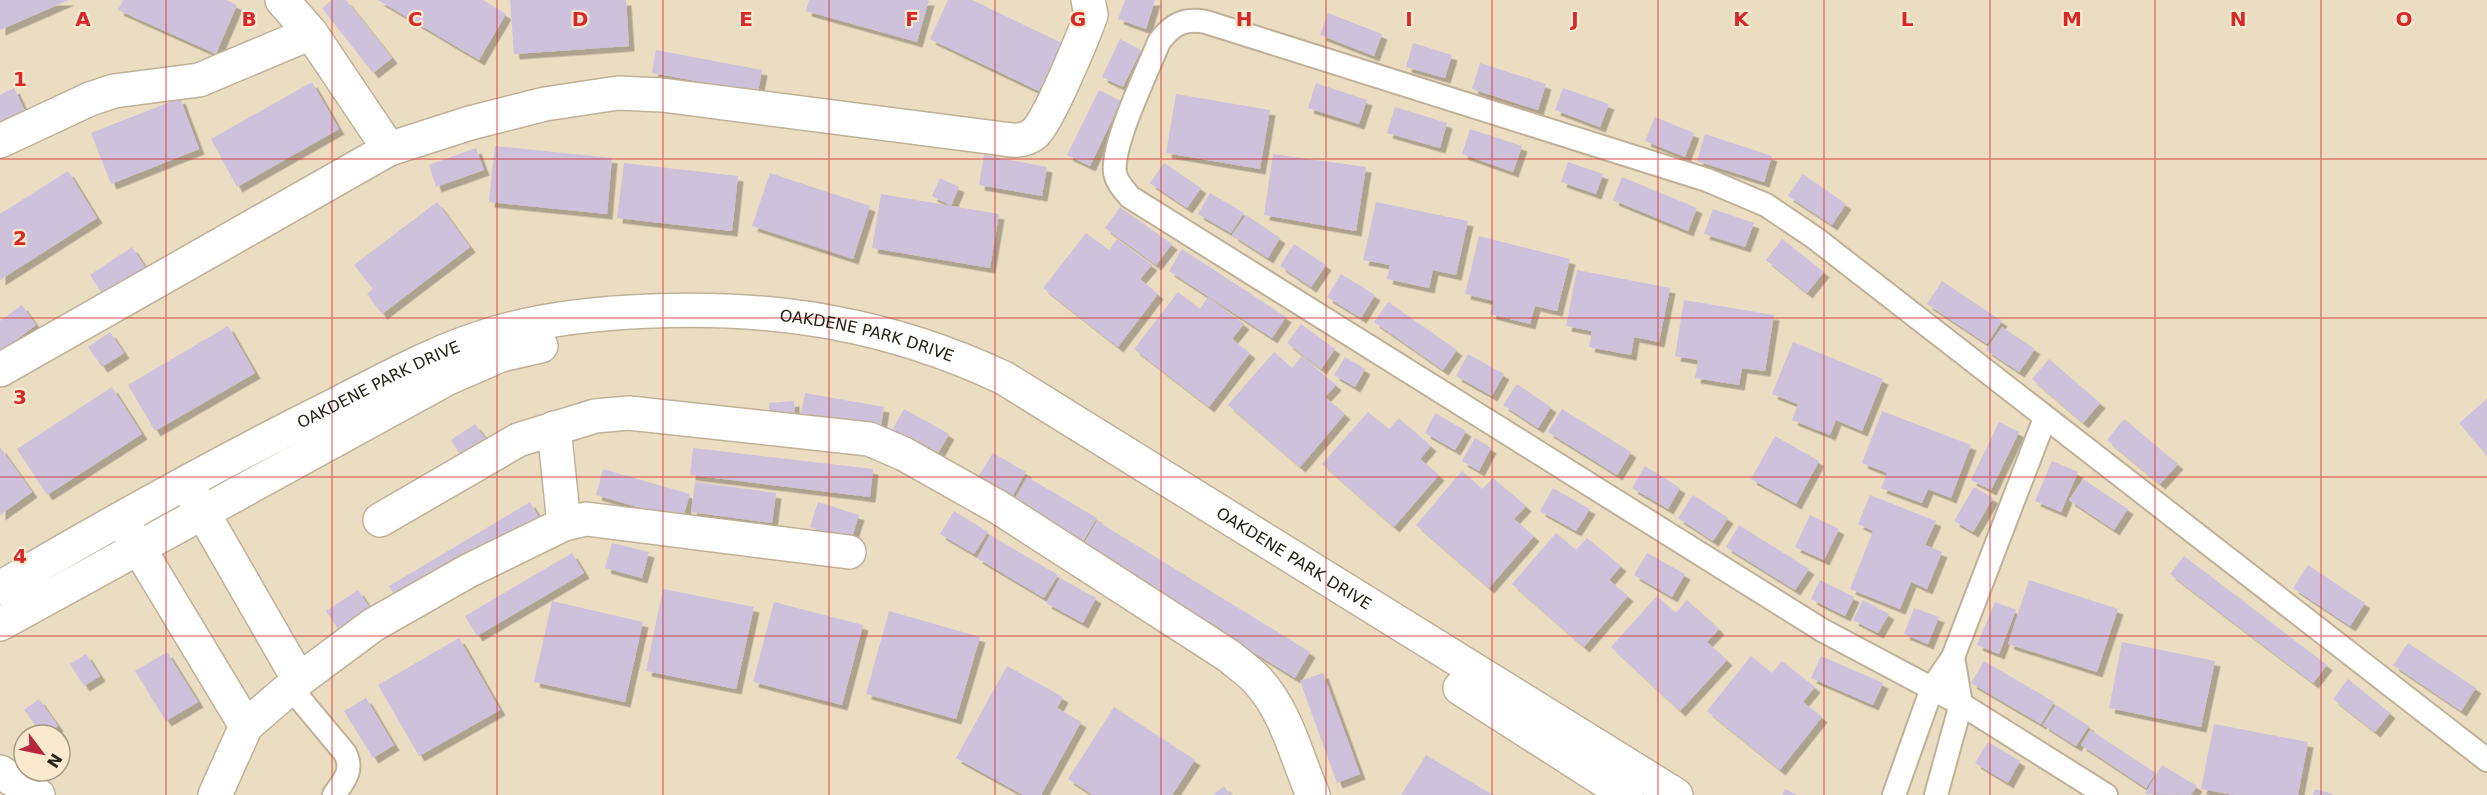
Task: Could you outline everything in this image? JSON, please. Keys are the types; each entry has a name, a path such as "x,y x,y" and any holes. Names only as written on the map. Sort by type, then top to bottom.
{"street":[{"path":"282,0 311,33 389,149"},
{"path":"0,370 389,149 470,123 545,104 618,93 662,94 1015,141 1035,133 1047,115 1091,15 1088,0"},
{"path":"0,141 90,99 114,91 199,80 311,33"},
{"name":"OAKDENE PARK DRIVE","path":"0,588 120,518 261,442 441,352 497,332 567,318 617,312 702,309 790,314 911,339 961,357 1030,393 1676,795"},
{"name":"OAKDENE PARK DRIVE","path":"0,624 202,511 448,378 501,355 613,333 682,328 787,334 860,347 945,374 1046,426 1180,507 1627,795"},
{"path":"380,520 518,440 595,416 629,413 869,439 904,454 998,507 1236,662 1257,679 1289,729 1313,795"},
{"path":"554,428 564,524"},
{"path":"186,483 295,684"},
{"path":"120,518 246,726"},
{"path":"215,795 246,726 295,684 383,620 468,571 564,524 586,519 849,552"},
{"path":"0,772 38,795"}],"lane":[{"path":"2106,795 1961,704 1822,630 1130,196 1119,184 1115,161 1119,143 1159,42 1168,29 1179,22 1191,19 1206,22 1707,180 1766,205 1815,238 2487,760"},
{"path":"1894,795 1932,688 1953,657 2045,418"},
{"path":"1936,795 1961,704 1953,657"},
{"path":"295,684 350,762 349,774 334,795"}],"building":[{"path":"0,0 69,0 0,30"},
{"path":"123,0 226,0 237,5 216,54 118,10"},
{"path":"332,0 346,0 392,58 373,73 322,8"},
{"path":"378,0 483,0 506,14 479,60"},
{"path":"510,0 626,0 629,46 514,54"},
{"path":"809,0 929,0 917,42 806,11"},
{"path":"948,0 972,0 1062,43 1039,91 930,39"},
{"path":"1125,0 1155,0 1146,29 1118,19"},
{"path":"1328,13 1382,34 1374,56 1320,35"},
{"path":"1120,39 1141,50 1123,87 1102,77"},
{"path":"1413,43 1452,55 1445,78 1406,67"},
{"path":"656,50 762,70 758,92 652,73"},
{"path":"1480,63 1546,84 1538,110 1472,89"},
{"path":"312,82 339,129 237,187 211,139"},
{"path":"1316,83 1367,100 1359,124 1308,108"},
{"path":"14,88 25,111 0,123 0,95"},
{"path":"1563,88 1609,104 1600,127 1555,110"},
{"path":"1099,90 1121,101 1090,166 1067,155"},
{"path":"1176,94 1270,110 1260,169 1166,153"},
{"path":"180,98 199,149 111,184 91,133"},
{"path":"1395,107 1447,123 1440,148 1387,133"},
{"path":"1655,117 1694,133 1685,157 1645,141"},
{"path":"1470,129 1522,146 1513,172 1462,154"},
{"path":"1705,134 1772,156 1764,182 1697,161"},
{"path":"495,146 612,158 607,214 489,202"},
{"path":"476,148 484,170 436,187 429,165"},
{"path":"1273,154 1366,167 1356,231 1264,215"},
{"path":"984,155 1047,167 1042,196 979,185"},
{"path":"1568,162 1603,174 1596,194 1561,182"},
{"path":"624,163 738,176 732,231 617,218"},
{"path":"1164,163 1201,188 1187,208 1150,183"},
{"path":"68,171 97,218 0,280 0,214"},
{"path":"770,173 870,206 853,259 752,226"},
{"path":"1803,174 1846,204 1832,225 1788,196"},
{"path":"1622,177 1697,208 1688,231 1613,200"},
{"path":"940,178 959,187 951,206 932,196"},
{"path":"1210,193 1244,213 1231,233 1198,214"},
{"path":"881,194 999,214 990,268 872,248"},
{"path":"437,202 470,247 382,314 367,294 373,289 354,265"},
{"path":"1376,202 1468,221 1456,275 1433,270 1429,288 1387,279 1390,265 1363,260"},
{"path":"1120,207 1172,244 1156,265 1105,228"},
{"path":"1713,209 1754,223 1745,247 1704,234"},
{"path":"1246,215 1280,238 1268,258 1232,235"},
{"path":"1086,233 1109,250 1117,239 1152,265 1140,279 1158,294 1118,347 1043,288"},
{"path":"1479,236 1570,259 1557,311 1535,306 1530,324 1490,314 1494,301 1465,294"},
{"path":"1782,239 1824,272 1807,293 1766,260"},
{"path":"1294,244 1326,265 1311,287 1280,266"},
{"path":"132,247 145,267 103,295 90,275"},
{"path":"1182,249 1286,317 1272,338 1169,271"},
{"path":"1577,270 1670,288 1659,342 1634,337 1631,355 1589,347 1592,331 1566,326"},
{"path":"1341,274 1375,295 1361,318 1327,297"},
{"path":"1942,281 2002,321 1987,344 1927,304"},
{"path":"1178,292 1200,309 1208,297 1244,324 1232,339 1250,353 1209,407 1134,349"},
{"path":"1684,300 1774,315 1765,371 1742,368 1739,385 1695,378 1698,360 1675,356"},
{"path":"1388,302 1457,350 1443,370 1374,322"},
{"path":"22,305 36,325 0,352 0,321"},
{"path":"1301,324 1335,349 1321,369 1287,343"},
{"path":"228,326 255,373 155,431 128,385"},
{"path":"2002,327 2035,349 2019,372 1986,350"},
{"path":"110,332 124,353 102,367 88,347"},
{"path":"1793,342 1883,379 1862,431 1836,420 1830,435 1792,420 1798,404 1772,394"},
{"path":"1274,352 1292,368 1302,356 1336,385 1325,397 1345,414 1300,467 1228,405"},
{"path":"1468,354 1504,374 1492,396 1456,376"},
{"path":"1345,357 1365,369 1355,387 1334,375"},
{"path":"2049,359 2100,403 2083,423 2032,379"},
{"path":"1517,384 1551,407 1538,428 1503,405"},
{"path":"112,387 142,434 47,495 17,449"},
{"path":"805,393 884,407 880,433 800,418"},
{"path":"2487,399 2487,456 2459,423"},
{"path":"794,401 795,417 770,419 769,403"},
{"path":"904,409 949,434 937,455 892,430"},
{"path":"1562,409 1631,452 1617,475 1548,432"},
{"path":"1882,411 1971,445 1951,498 1928,489 1922,503 1881,488 1887,473 1862,463"},
{"path":"1368,412 1389,429 1399,418 1431,446 1420,459 1439,475 1394,527 1322,464"},
{"path":"1435,413 1466,431 1455,450 1425,433"},
{"path":"2124,419 2178,464 2160,484 2107,440"},
{"path":"1999,422 2019,432 1991,490 1971,480"},
{"path":"475,424 489,444 464,461 451,440"},
{"path":"1775,436 1819,461 1796,504 1751,479"},
{"path":"1475,438 1491,448 1479,471 1462,461"},
{"path":"0,447 32,492 0,515"},
{"path":"693,448 873,469 870,497 690,475"},
{"path":"993,453 1026,472 1012,497 978,477"},
{"path":"2052,461 2078,472 2061,512 2035,501"},
{"path":"1645,466 1680,488 1668,509 1632,488"},
{"path":"603,469 690,494 682,520 596,495"},
{"path":"1462,471 1482,489 1493,478 1526,506 1514,519 1534,536 1489,588 1416,525"},
{"path":"1027,477 1097,518 1082,543 1013,502"},
{"path":"2083,479 2128,509 2114,530 2069,500"},
{"path":"695,482 776,493 772,523 691,512"},
{"path":"1974,487 1993,498 1973,532 1954,521"},
{"path":"1553,488 1590,509 1576,531 1540,511"},
{"path":"1693,495 1728,518 1713,541 1678,518"},
{"path":"1870,495 1936,521 1925,545 1942,552 1927,589 1911,582 1900,609 1850,589 1873,531 1858,524"},
{"path":"530,502 542,523 401,607 389,586"},
{"path":"818,502 859,515 851,540 810,527"},
{"path":"954,511 988,532 974,554 940,534"},
{"path":"1810,515 1839,529 1824,560 1795,547"},
{"path":"1097,521 1310,652 1295,678 1082,547"},
{"path":"1739,525 1809,569 1795,590 1726,547"},
{"path":"1556,533 1576,550 1587,538 1621,566 1609,580 1628,596 1584,647 1512,584"},
{"path":"990,535 1058,575 1044,598 977,558"},
{"path":"612,543 649,552 642,578 605,568"},
{"path":"572,553 584,573 477,636 465,616"},
{"path":"1647,553 1685,574 1672,597 1634,575"},
{"path":"2184,556 2327,665 2313,683 2170,574"},
{"path":"2308,565 2365,603 2350,626 2293,588"},
{"path":"1060,578 1096,598 1083,623 1046,603"},
{"path":"1820,580 1854,597 1845,616 1811,599"},
{"path":"2029,580 2118,609 2097,672 2008,644"},
{"path":"663,589 754,607 736,689 646,671"},
{"path":"358,590 374,614 342,635 326,611"},
{"path":"1657,596 1676,613 1687,600 1719,629 1707,642 1727,660 1680,711 1611,647"},
{"path":"1863,600 1889,614 1878,633 1853,620"},
{"path":"552,601 643,622 625,702 534,682"},
{"path":"774,602 863,625 842,705 753,682"},
{"path":"1995,602 2016,610 1999,654 1977,645"},
{"path":"1914,608 1939,617 1928,644 1904,634"},
{"path":"889,611 980,637 956,719 866,694"},
{"path":"459,638 500,710 419,756 378,685"},
{"path":"2122,642 2215,661 2201,727 2109,708"},
{"path":"2408,643 2476,688 2461,711 2393,665"},
{"path":"167,652 198,702 166,721 135,671"},
{"path":"86,654 100,676 84,686 70,664"},
{"path":"1751,656 1772,673 1782,661 1815,687 1803,702 1822,717 1780,770 1707,711"},
{"path":"1821,656 1883,683 1873,705 1811,678"},
{"path":"1984,661 2054,702 2041,724 1971,683"},
{"path":"1007,666 1063,697 1057,708 1081,722 1041,795 1023,795 956,758"},
{"path":"1323,673 1360,774 1337,783 1300,681"},
{"path":"2348,679 2390,713 2375,732 2333,699"},
{"path":"366,698 394,745 373,758 344,711"},
{"path":"39,699 56,723 33,723 24,710"},
{"path":"2056,705 2089,726 2076,746 2043,725"},
{"path":"1114,707 1195,760 1172,795 1093,795 1068,779"},
{"path":"2214,724 2308,742 2298,795 2234,795 2201,789"},
{"path":"2090,730 2156,773 2146,788 2081,745"},
{"path":"1988,742 2020,761 2008,783 1975,763"},
{"path":"1426,755 1493,795 1401,795"},
{"path":"2162,765 2197,786 2191,795 2145,794"},
{"path":"1224,786 1231,795 1213,795"},
{"path":"1785,789 1797,795 1782,795"},
{"path":"2315,789 2333,794 2333,795 2313,795"}]}
